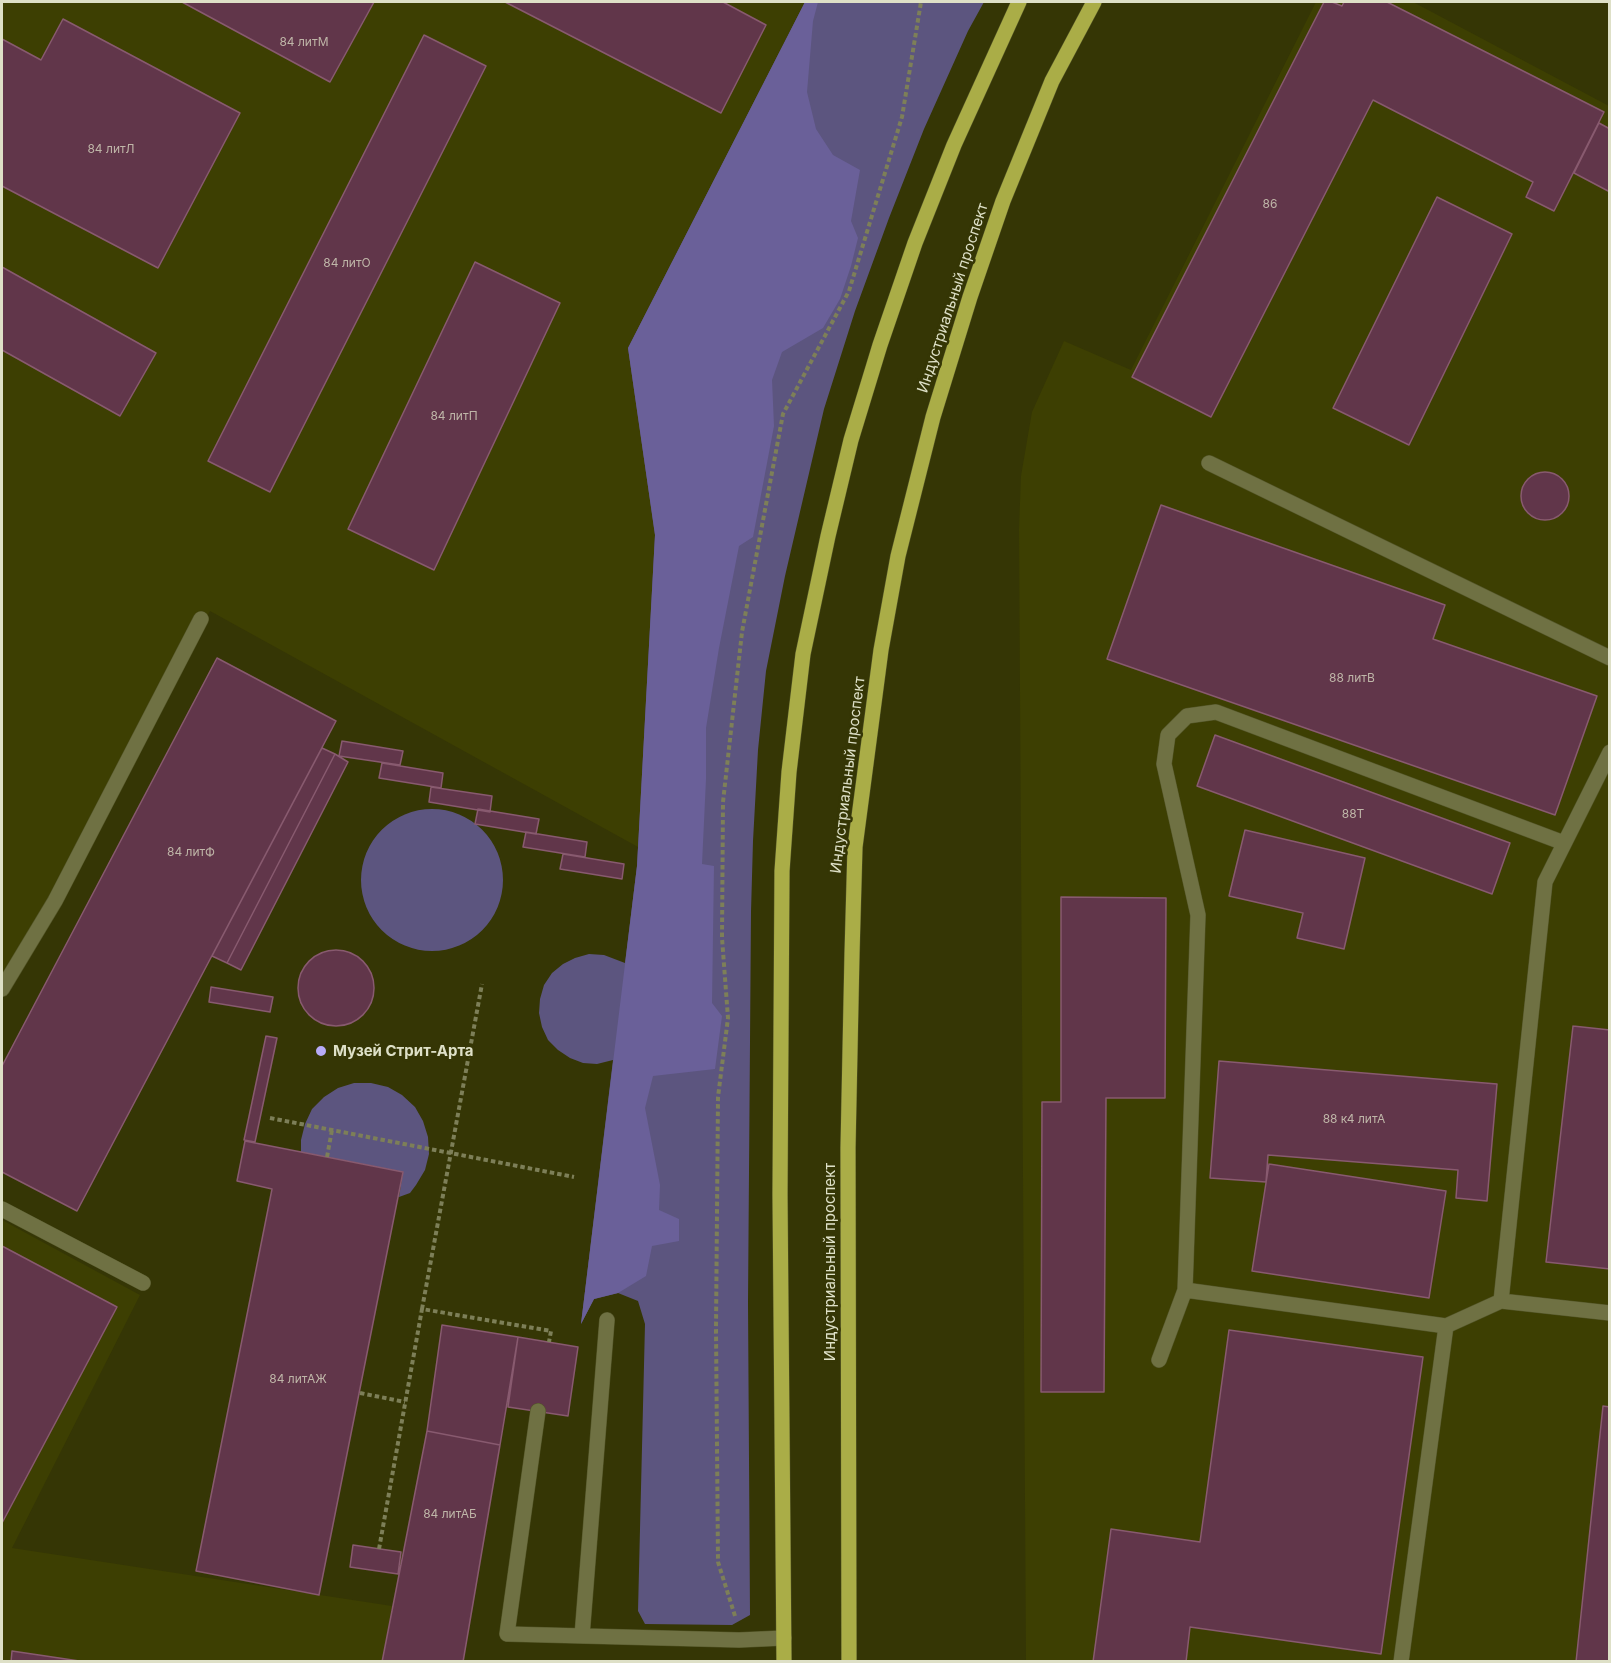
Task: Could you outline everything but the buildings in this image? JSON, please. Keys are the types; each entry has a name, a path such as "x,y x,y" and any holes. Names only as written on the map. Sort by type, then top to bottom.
{"main road":[{"path":"784,1662 780,1194 782,872 789,772 803,654 851,440 880,345 915,243 954,145 1019,2"},
{"name":"Индустриальный проспект","path":"849,1662 848,1148 855,847 881,650 898,556 930,428 970,297 1003,201 1052,81 1094,2"}],"lane":[{"path":"1209,463 1610,658"},
{"path":"2,989 55,901 201,619"},
{"path":"1159,1360 1185,1290 1198,915 1164,764 1168,735 1187,716 1216,712 1564,843"},
{"path":"1500,1301 1545,882 1610,752"},
{"path":"2,1209 142,1283"},
{"path":"1185,1290 1446,1326 1500,1301 1610,1313"},
{"path":"582,1636 607,1320"},
{"path":"1401,1662 1446,1326"},
{"path":"538,1411 507,1634 739,1640 784,1638"}],"path":[{"path":"379,1549 482,984"},
{"path":"270,1118 574,1176"},
{"path":"327,1157 332,1130"},
{"path":"422,1309 551,1331 549,1342"},
{"path":"360,1393 405,1402"}],"shaded area":[{"path":"2,2 805,2 628,348 655,535 638,847 210,611 2,991"},
{"path":"805,2 984,2 968,31 924,129 855,311 824,409 785,576 766,671 758,750 751,912 748,1302 750,1615 732,1625 645,1624 638,1611 645,1324 638,1301 618,1293 594,1299 581,1324 613,1060 597,1064 583,1063 558,1050 548,1040 542,1027 539,1013 540,999 544,985 552,973 575,958 589,954 604,955 625,963 637,866 655,535 628,348"},
{"path":"805,2 818,2 813,21 807,92 816,129 833,155 860,170 851,221 858,238 840,299 823,328 782,352 772,380 774,426 753,537 739,546 719,648 706,728 702,864 714,866 712,1003 722,1016 715,1069 653,1076 645,1108 660,1185 659,1210 679,1219 679,1241 652,1246 646,1276 618,1293 594,1299 581,1324 637,866 655,535 628,348"},
{"path":"1316,2 1413,2 1609,106 1609,1661 1026,1662 1019,530 1021,476 1032,412 1064,341 1131,370"},
{"path":"432,809 459,815 482,830 497,853 503,880 497,907 482,930 459,945 432,951 405,945 382,930 367,907 361,880 367,853 382,830 405,815"},
{"path":"354,1083 371,1083 388,1087 402,1095 415,1107 423,1121 428,1137 429,1154 425,1170 410,1193 399,1197 403,1172 301,1152 305,1124 312,1109 338,1088"},
{"path":"2,1220 140,1295 12,1548 392,1606 382,1661 2,1661"}],"place":[{"name":"Музей Стрит-Арта","path":"321,1051"}]}
